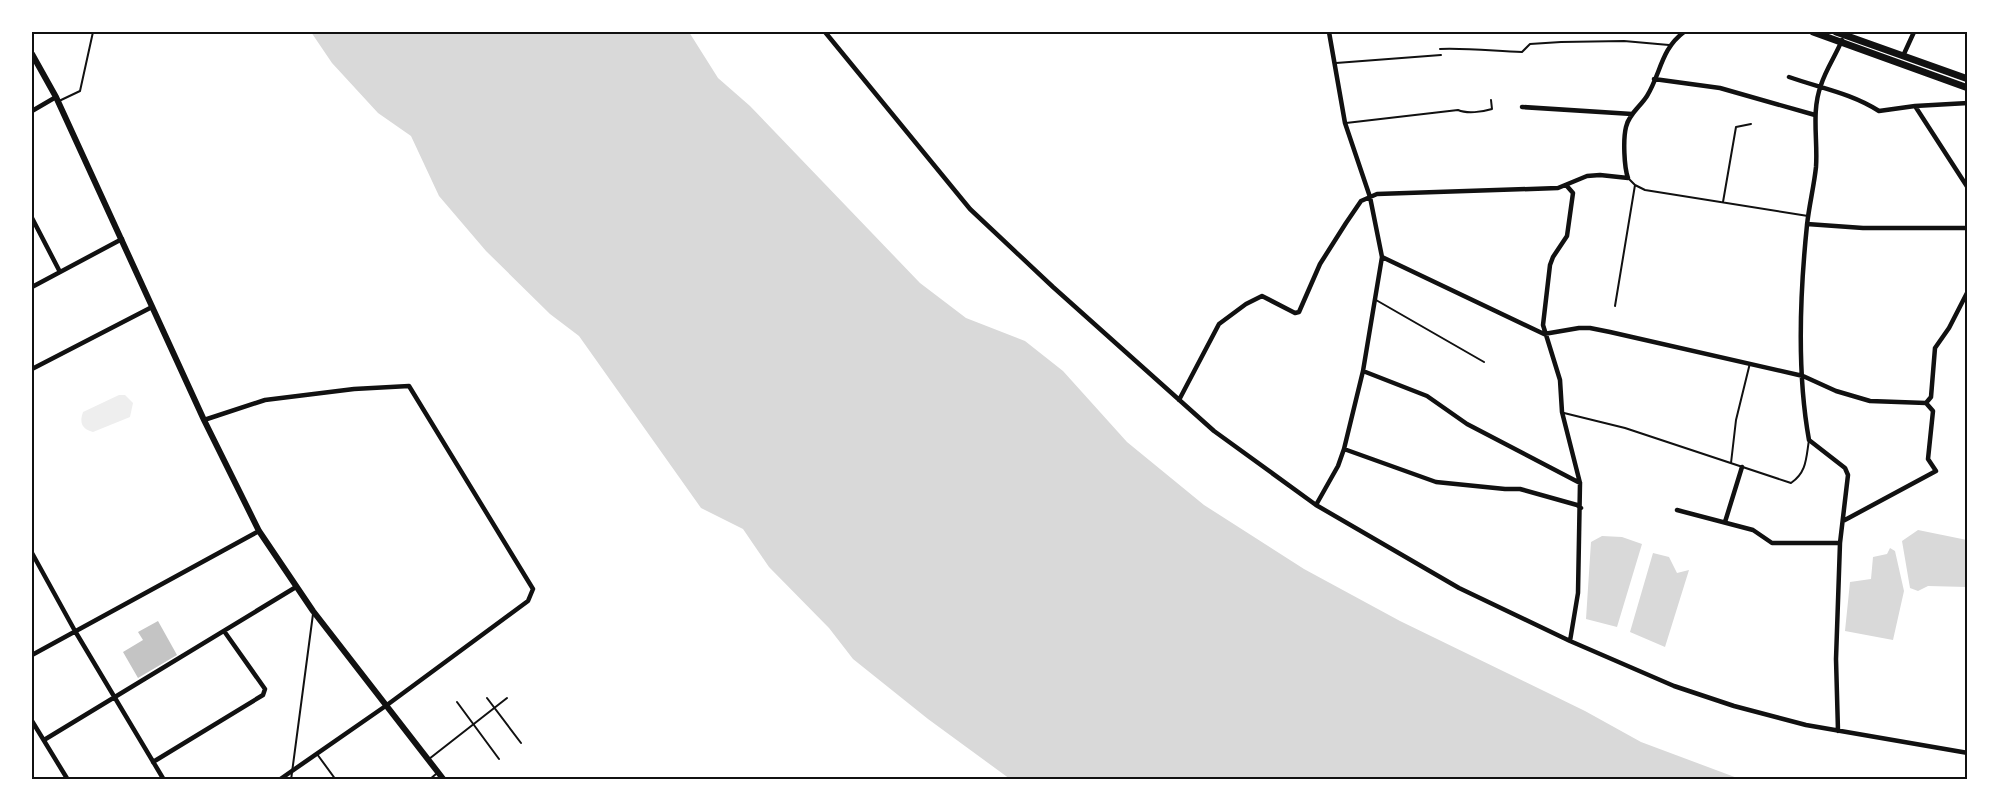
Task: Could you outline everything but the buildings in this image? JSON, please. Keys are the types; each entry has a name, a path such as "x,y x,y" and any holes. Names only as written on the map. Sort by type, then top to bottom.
{"main road":[{"path":"1813,32 1843,38 1968,88"},
{"path":"1836,32 1843,38"},
{"path":"32,54 57,100 204,420 259,531 313,611 444,780"},
{"path":"1901,60 1968,79"}],"street":[{"path":"825,32 970,209 1053,287 1215,431 1316,505 1459,588 1570,641 1674,686 1806,725 1968,753"},
{"path":"1316,505 1338,466 1344,449 1364,371 1382,257 1370,197 1345,123 1329,32"},
{"path":"1179,400 1220,324 1233,312 1262,296 1295,313 1299,312 1320,264 1361,201 1377,194 1558,188 1587,176 1628,178 1625,170 1626,127 1632,114 1648,95 1669,45 1684,32"},
{"path":"1901,60 1914,32"},
{"path":"1838,731 1836,659 1840,543 1848,475 1845,468 1809,440 1804,412 1801,340 1807,224 1816,166 1815,114 1820,86 1843,38"},
{"path":"1789,77 1863,101 1879,111 1968,103"},
{"path":"1654,79 1720,88 1815,114"},
{"path":"32,111 57,100"},
{"path":"1915,106 1968,188"},
{"path":"1522,107 1632,114"},
{"path":"1566,185 1573,193 1567,236 1552,257 1543,325 1560,380 1562,412 1580,483 1578,593 1570,641"},
{"path":"32,218 60,272"},
{"path":"1807,224 1863,228 1968,228"},
{"path":"32,287 122,239"},
{"path":"1382,257 1544,334 1590,328 1803,376 1836,391 1870,401 1926,403 1934,411 1928,459 1936,471 1843,521"},
{"path":"1926,403 1931,397 1935,348 1950,328 1968,291"},
{"path":"32,369 152,308"},
{"path":"1364,371 1426,396 1467,424 1580,483"},
{"path":"204,420 265,400 354,388 410,386 533,589 528,601 387,705 279,780"},
{"path":"1344,449 1436,482 1520,489 1581,508"},
{"path":"1725,522 1742,467"},
{"path":"1677,510 1754,530 1772,543 1840,543"},
{"path":"32,655 259,531"},
{"path":"32,554 114,698 164,780"},
{"path":"44,740 296,586"},
{"path":"153,762 263,695 266,689 224,631"},
{"path":"32,720 68,780"}],"lane":[{"path":"57,100 80,91 93,32"},
{"path":"1440,49 1472,48 1484,51 1522,52 1530,44 1561,42 1624,41 1669,45"},
{"path":"1335,63 1441,55"},
{"path":"1345,123 1458,110 1463,112 1488,111 1492,109 1491,100"},
{"path":"1723,202 1736,127 1751,124"},
{"path":"1628,178 1635,185 1646,190 1808,216"},
{"path":"1615,306 1635,185"},
{"path":"1376,300 1484,362"},
{"path":"1731,463 1736,420 1750,363"},
{"path":"1562,412 1625,428 1791,483 1800,477 1805,468 1809,440"},
{"path":"291,780 313,611"},
{"path":"487,698 521,743"},
{"path":"428,759 507,698"},
{"path":"457,702 499,759"},
{"path":"317,754 336,780"},
{"path":"429,780 438,772"}],"shaded area":[{"path":"311,32 689,32 718,78 750,106 920,283 966,318 1025,341 1063,371 1127,442 1204,505 1304,569 1400,621 1585,711 1641,742 1740,779 1010,779 928,719 853,659 829,628 769,567 743,529 701,508 579,336 550,314 486,251 439,196 411,136 378,113 332,63"},
{"path":"119,395 125,395 133,403 130,417 93,432 84,427 81,419 83,412"},
{"path":"1918,530 1967,540 1967,587 1928,586 1918,591 1910,588 1902,541"},
{"path":"1602,536 1622,537 1642,544 1617,627 1586,619 1591,542"},
{"path":"1890,548 1895,551 1904,591 1893,640 1845,631 1850,582 1871,579 1873,557 1887,554"},
{"path":"1653,553 1669,557 1677,573 1689,570 1665,647 1630,632"}]}
